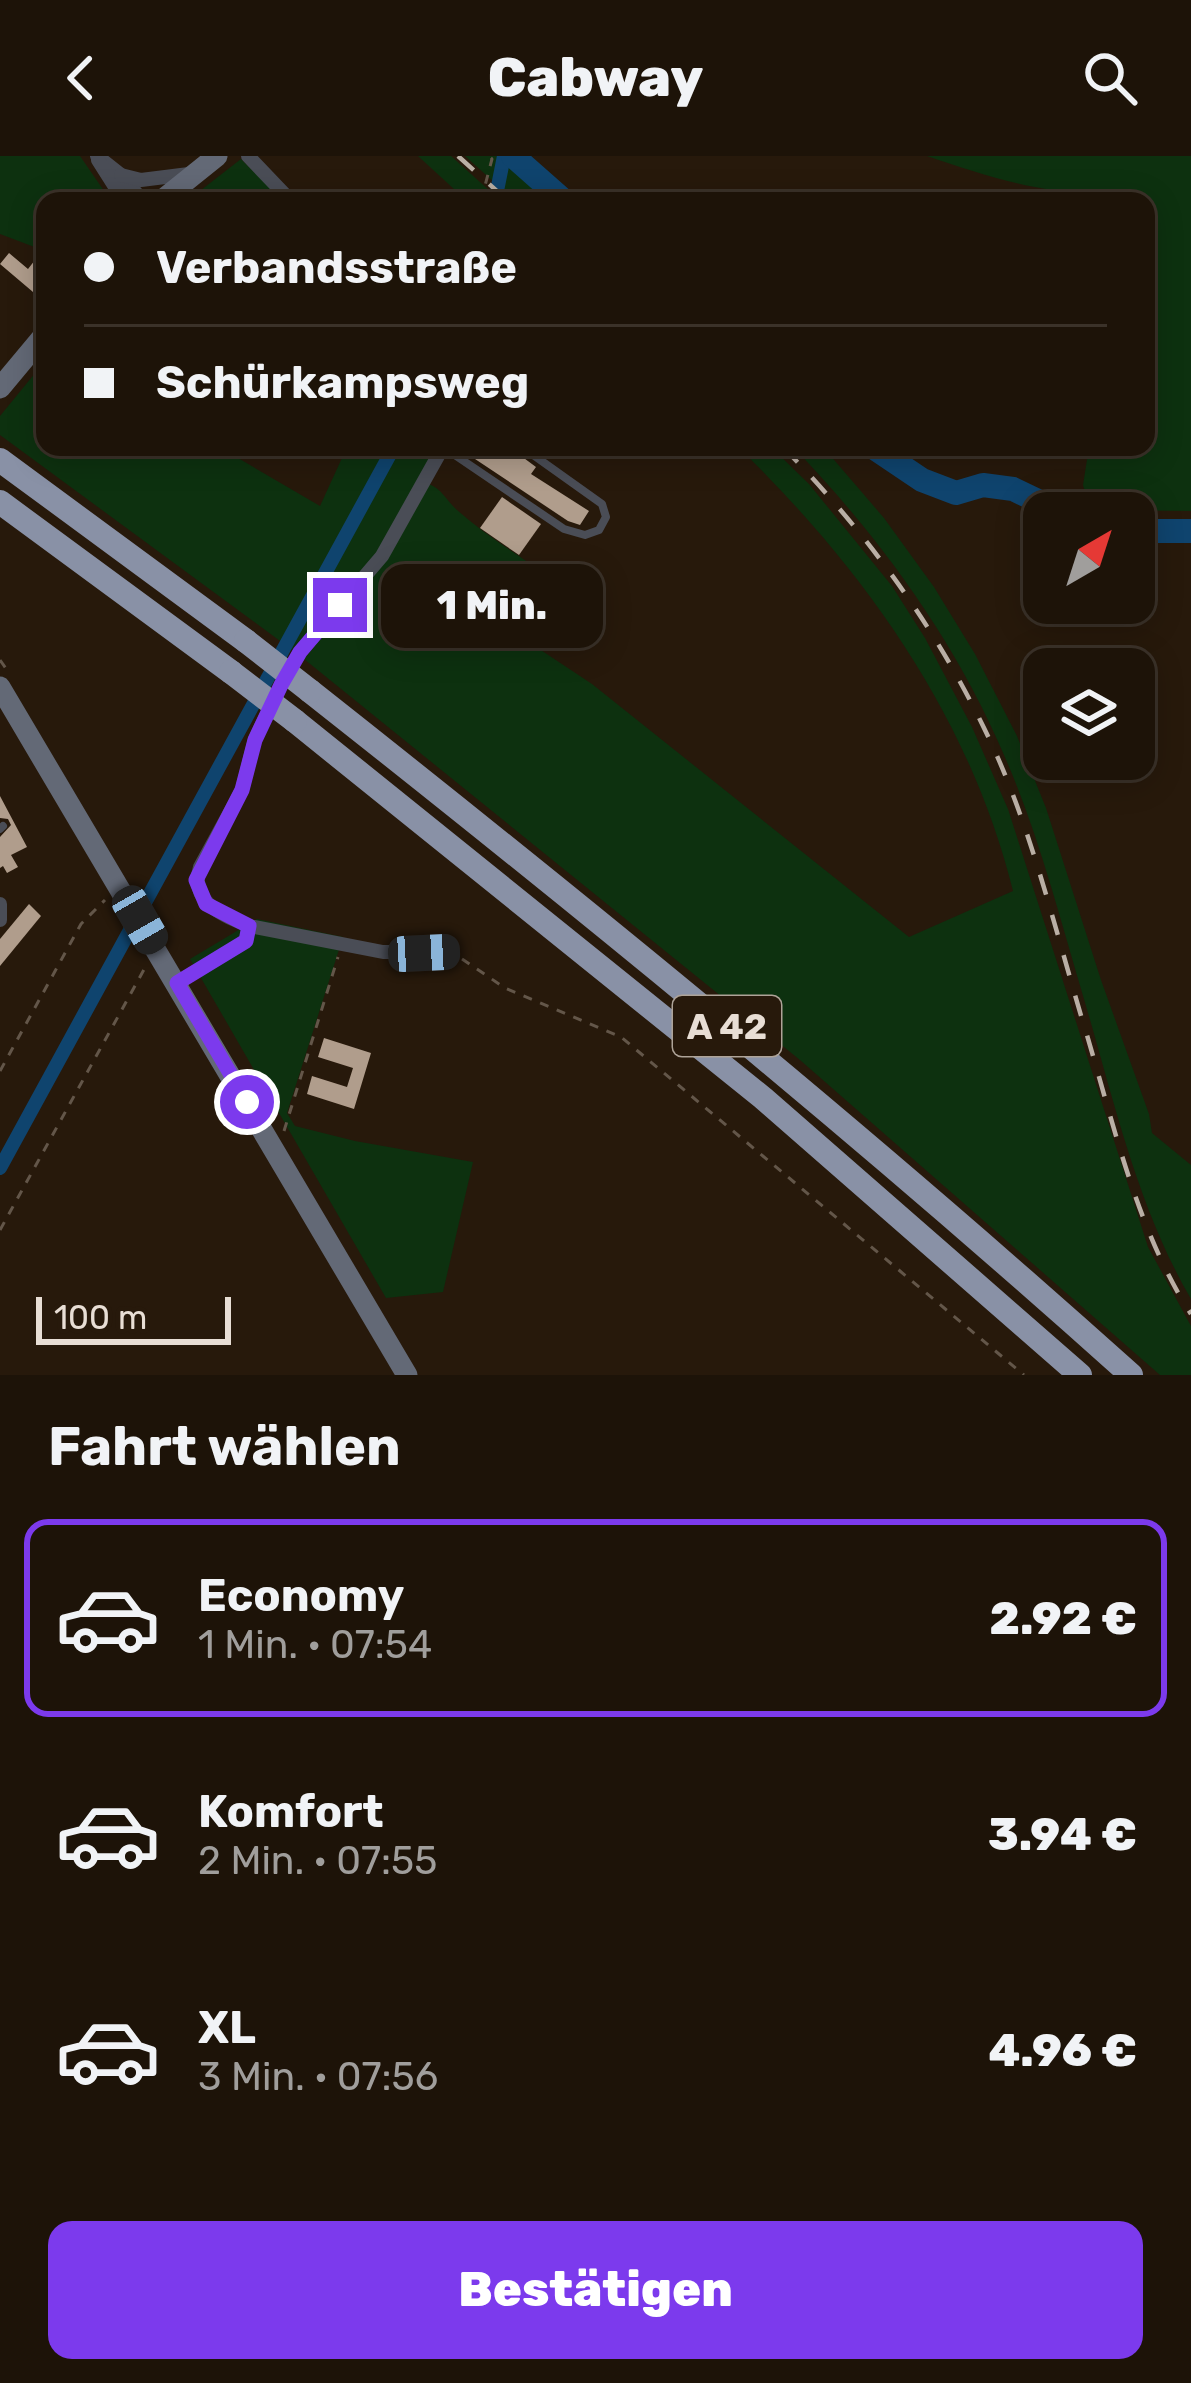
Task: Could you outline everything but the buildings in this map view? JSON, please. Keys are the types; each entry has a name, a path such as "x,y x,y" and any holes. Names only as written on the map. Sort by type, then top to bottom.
{"highway":[{"name":"A 42","path":"0,460 246,641 564,891 754,1048 1131,1375"},
{"name":"A 42","path":"0,502 296,721 763,1098 1080,1375"}],"main road":[{"path":"172,192 218,156"},
{"path":"0,388 36,345"},
{"path":"0,687 123,893 151,951 177,983 407,1375"}],"street":[{"path":"96,156 135,192"},
{"path":"96,156 118,192"},
{"path":"248,156 282,192"},
{"path":"121,175 166,179 194,173"},
{"path":"438,456 382,556 290,668 255,740 242,790 196,880 206,904 249,926 383,952 450,952"},
{"path":"0,904 0,920"},
{"path":"177,983 246,941 249,926"}],"lane":[{"path":"457,456 571,532 590,535 599,530 606,518 602,504 535,456"}],"path":[{"path":"483,192 489,156"},
{"path":"0,1071 81,924 123,893"},
{"path":"270,1142 288,1124 342,944"},
{"path":"0,1230 151,951"},
{"path":"450,952 505,988 621,1037 1024,1375"}],"green space":[{"path":"0,156 80,156 105,192 36,192 36,248 0,234"},
{"path":"418,156 451,156 491,192 457,192"},
{"path":"465,156 499,156 541,192 505,192"},
{"path":"927,156 1191,156 1191,511 1155,511 1155,492 1085,492 1083,485 1088,456 1155,456 1155,192 1066,192"},
{"path":"241,159 274,192 199,192"},
{"path":"36,372 36,456 234,456 320,506 343,456 431,456 379,554 295,652 0,435 0,416"},
{"path":"747,456 780,456 809,484 892,586 972,727 1008,809 1148,1247 1191,1326 1191,1375 1160,1375 800,1060 304,659 387,559 429,484 479,528 551,578 500,623 592,684 909,937 1013,891 970,765 940,706 869,595"},
{"path":"801,456 831,456 884,518 975,654 1017,736 1023,751 1023,780 1035,780 1046,808 1152,1133 1191,1165 1191,1299 1140,1187 1016,783 962,671 885,553"},
{"path":"257,919 343,937 287,1113 295,1126 473,1162 443,1292 386,1298 190,959"}],"waterway":[{"path":"497,192 504,156"},
{"path":"513,156 554,192"},
{"path":"0,1168 389,456"},
{"path":"886,456 922,480 956,493 983,485 1023,494"},
{"path":"1155,531 1191,531"}],"railway":[{"path":"458,156 498,192"},
{"path":"791,456 842,512 920,615 1001,764 1029,839 1141,1213 1191,1314"}],"route":[{"path":"247,1102 177,983 246,941 249,926 206,904 196,880 242,790 255,740 281,685 300,652 340,605"}]}
